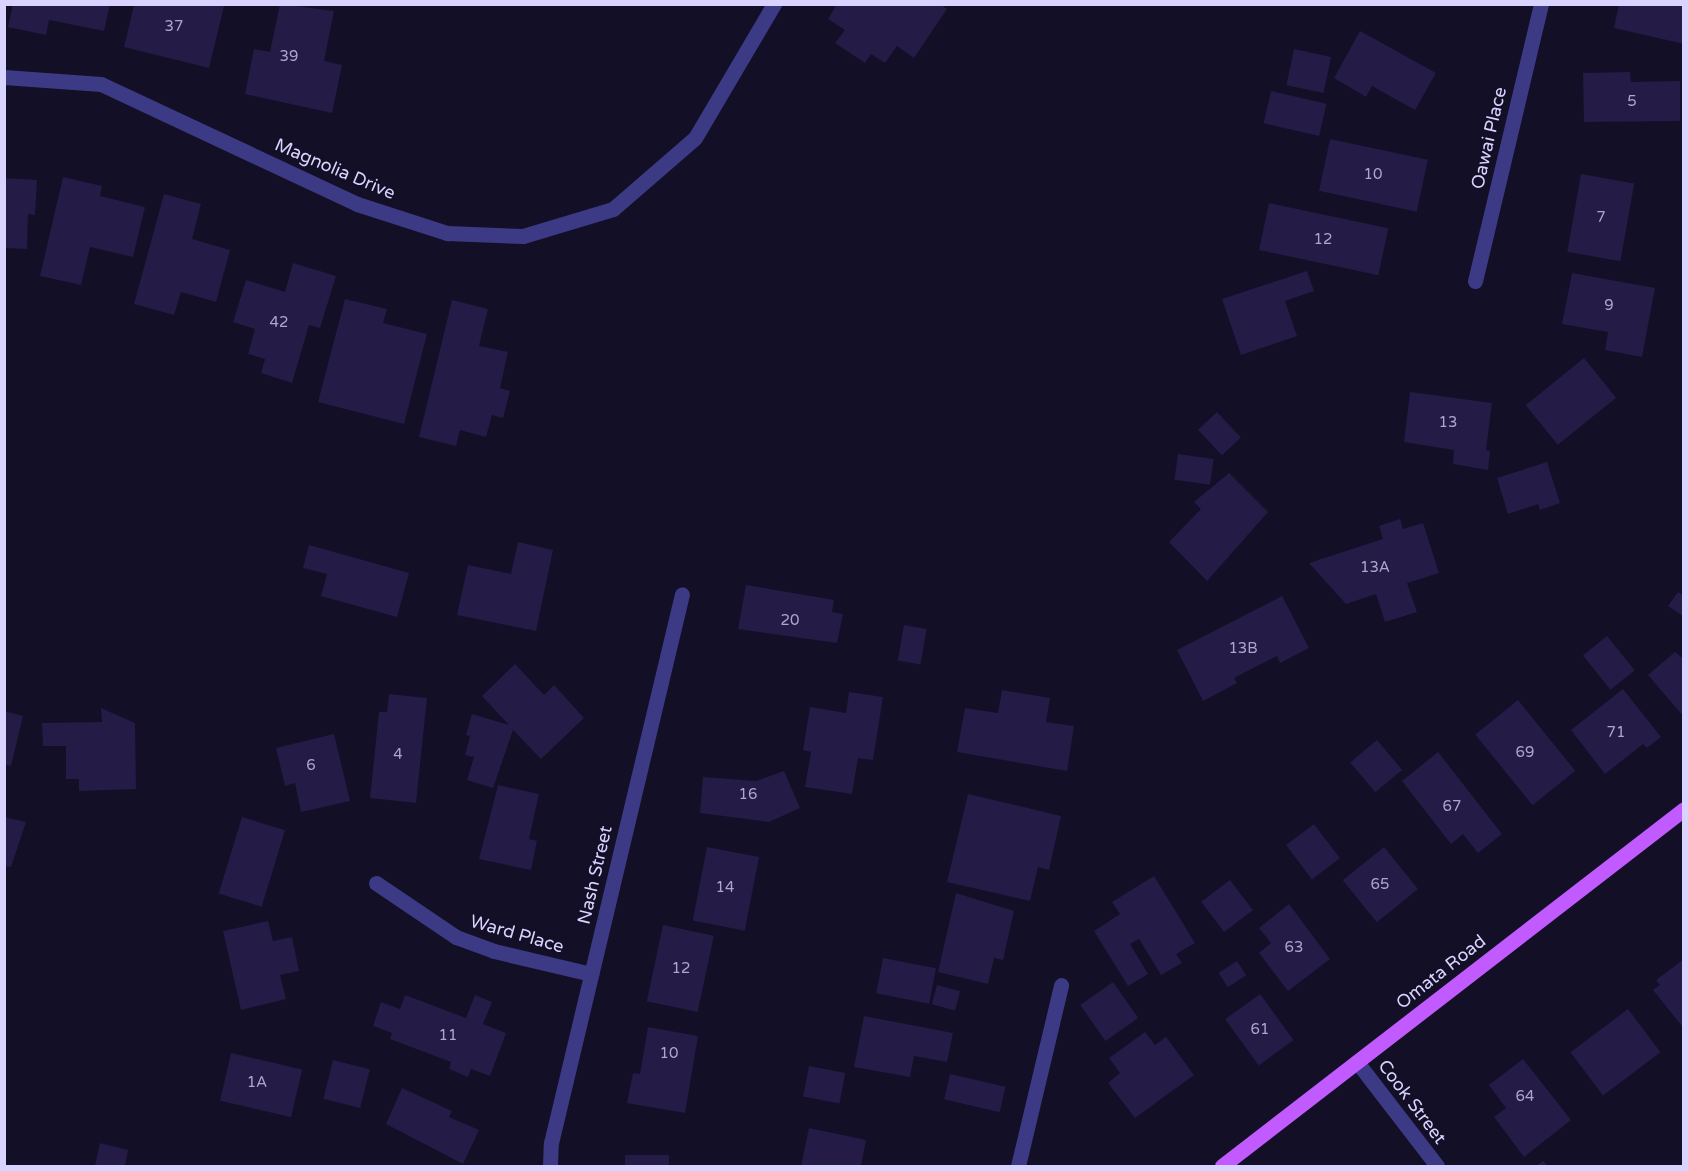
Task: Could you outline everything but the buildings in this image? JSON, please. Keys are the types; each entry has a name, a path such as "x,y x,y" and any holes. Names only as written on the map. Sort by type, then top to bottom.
{"main road":[{"name":"Omata Road","path":"1222,1167 1683,809"}],"street":[{"name":"Magnolia Drive","path":"4,77 101,84 357,204 447,233 523,236 613,209 695,138 774,4"},
{"name":"Oawai Place","path":"1475,281 1541,4"},
{"name":"Nash Street","path":"550,1167 551,1143 682,594"},
{"name":"Ward Place","path":"376,883 456,937 494,951 591,974"},
{"path":"1018,1167 1061,986"},
{"name":"Cook Street","path":"1357,1062 1437,1167"}]}
